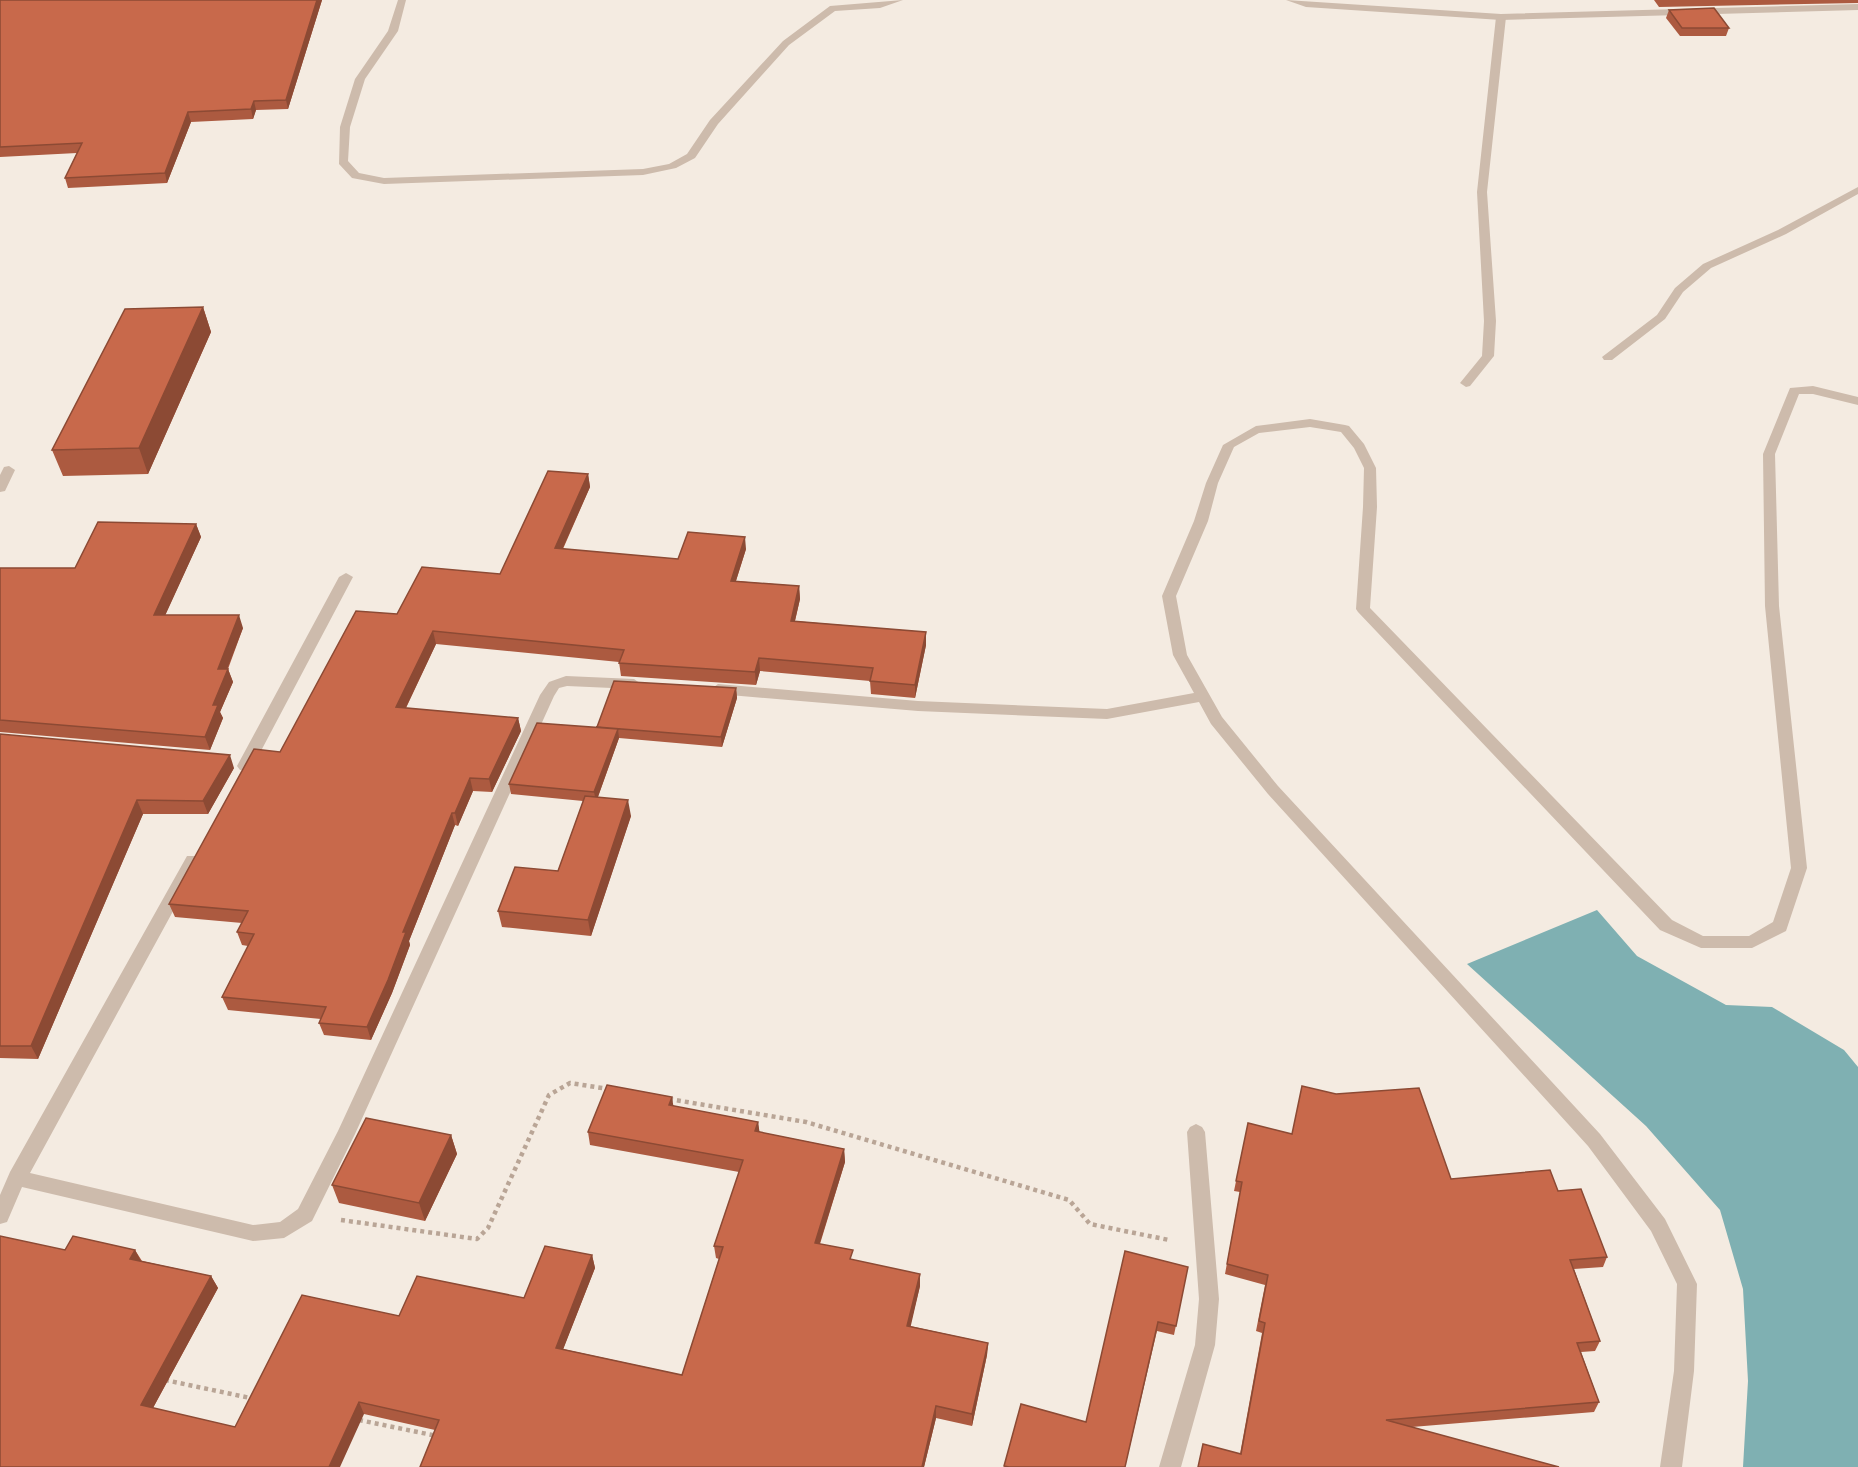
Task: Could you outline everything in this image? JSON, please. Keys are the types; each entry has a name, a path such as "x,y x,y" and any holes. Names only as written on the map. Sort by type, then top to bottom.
{"street":[{"path":"402,0 393,31 360,79 345,127 343,162 356,176 384,181 643,172 672,166 691,156 714,122 786,42 833,8 880,5 899,0"},
{"path":"1290,0 1317,5 1501,17 1858,7"},
{"path":"1466,383 1488,356 1490,321 1482,192 1501,17"},
{"path":"1608,357 1661,317 1679,290 1707,266 1782,232 1858,190"},
{"path":"1671,1467 1684,1371 1687,1284 1658,1225 1594,1140 1273,790 1216,720 1180,655 1168,596 1202,521 1212,483 1229,445 1256,430 1310,423 1345,429 1360,447 1370,468 1371,507 1363,609 1666,925 1701,942 1752,942 1780,926 1799,868 1772,606 1768,454 1794,391 1813,390 1858,400"},
{"path":"0,488 9,470"},
{"path":"236,782 242,761 346,577"},
{"path":"17,1178 252,1233 284,1230 305,1215 346,1134 547,695 554,685 566,681 654,685"},
{"path":"701,688 918,706 1107,714 1203,696"},
{"path":"0,1216 17,1178 202,845"},
{"path":"1170,1467 1206,1346 1209,1299 1196,1132"}],"path":[{"path":"305,1215 477,1239 488,1228 549,1095 570,1083 615,1090"},
{"path":"659,1097 806,1122 1069,1200 1090,1224 1205,1247"},
{"path":"159,1378 261,1400"},
{"path":"354,1419 447,1438"}],"water":[{"path":"1597,910 1637,956 1726,1005 1772,1007 1844,1050 1858,1067 1858,1467 1743,1467 1748,1381 1743,1289 1720,1210 1646,1126 1467,964"}],"building":[{"path":"0,0 317,0 286,100 254,101 251,109 188,112 165,173 65,178 82,143 0,147"},
{"path":"1714,8 1729,28 1682,28 1669,10"},
{"path":"203,307 139,448 52,450 125,309"},
{"path":"548,471 588,474 555,548 678,559 688,532 745,537 731,581 799,586 791,621 926,632 915,685 870,681 873,668 759,658 755,672 619,663 624,650 433,631 396,707 518,718 489,779 470,778 455,813 452,813 403,932 406,932 388,980 367,1027 319,1023 326,1007 222,997 254,934 237,932 248,911 169,904 254,749 280,752 356,611 397,614 422,567 500,574"},
{"path":"98,522 196,524 154,615 239,615 218,669 228,669 213,705 218,705 205,737 0,720 0,568 75,568"},
{"path":"614,681 736,688 721,737 597,727"},
{"path":"537,723 618,729 594,792 509,784"},
{"path":"0,734 230,755 203,801 137,800 31,1046 0,1046"},
{"path":"585,796 628,800 588,920 498,911 515,867 558,871"},
{"path":"607,1085 672,1097 669,1105 758,1122 755,1131 844,1149 815,1243 853,1250 850,1259 920,1274 907,1326 988,1343 972,1414 936,1406 922,1467 420,1467 439,1420 359,1402 329,1467 0,1467 0,1236 65,1250 73,1236 135,1250 130,1259 211,1276 141,1405 235,1427 302,1295 399,1316 417,1276 524,1298 545,1246 592,1255 556,1348 682,1375 723,1247 714,1246 743,1160 588,1132"},
{"path":"1302,1086 1336,1094 1419,1088 1451,1179 1550,1170 1558,1191 1581,1189 1607,1257 1570,1260 1600,1341 1577,1343 1599,1402 1386,1420 1559,1467 1198,1467 1203,1444 1241,1454 1265,1323 1259,1321 1268,1275 1227,1264 1242,1182 1236,1181 1248,1123 1292,1134"},
{"path":"366,1118 451,1135 419,1203 332,1185"},
{"path":"1125,1251 1188,1267 1176,1326 1158,1322 1125,1467 1004,1466 1021,1404 1086,1422"}]}
